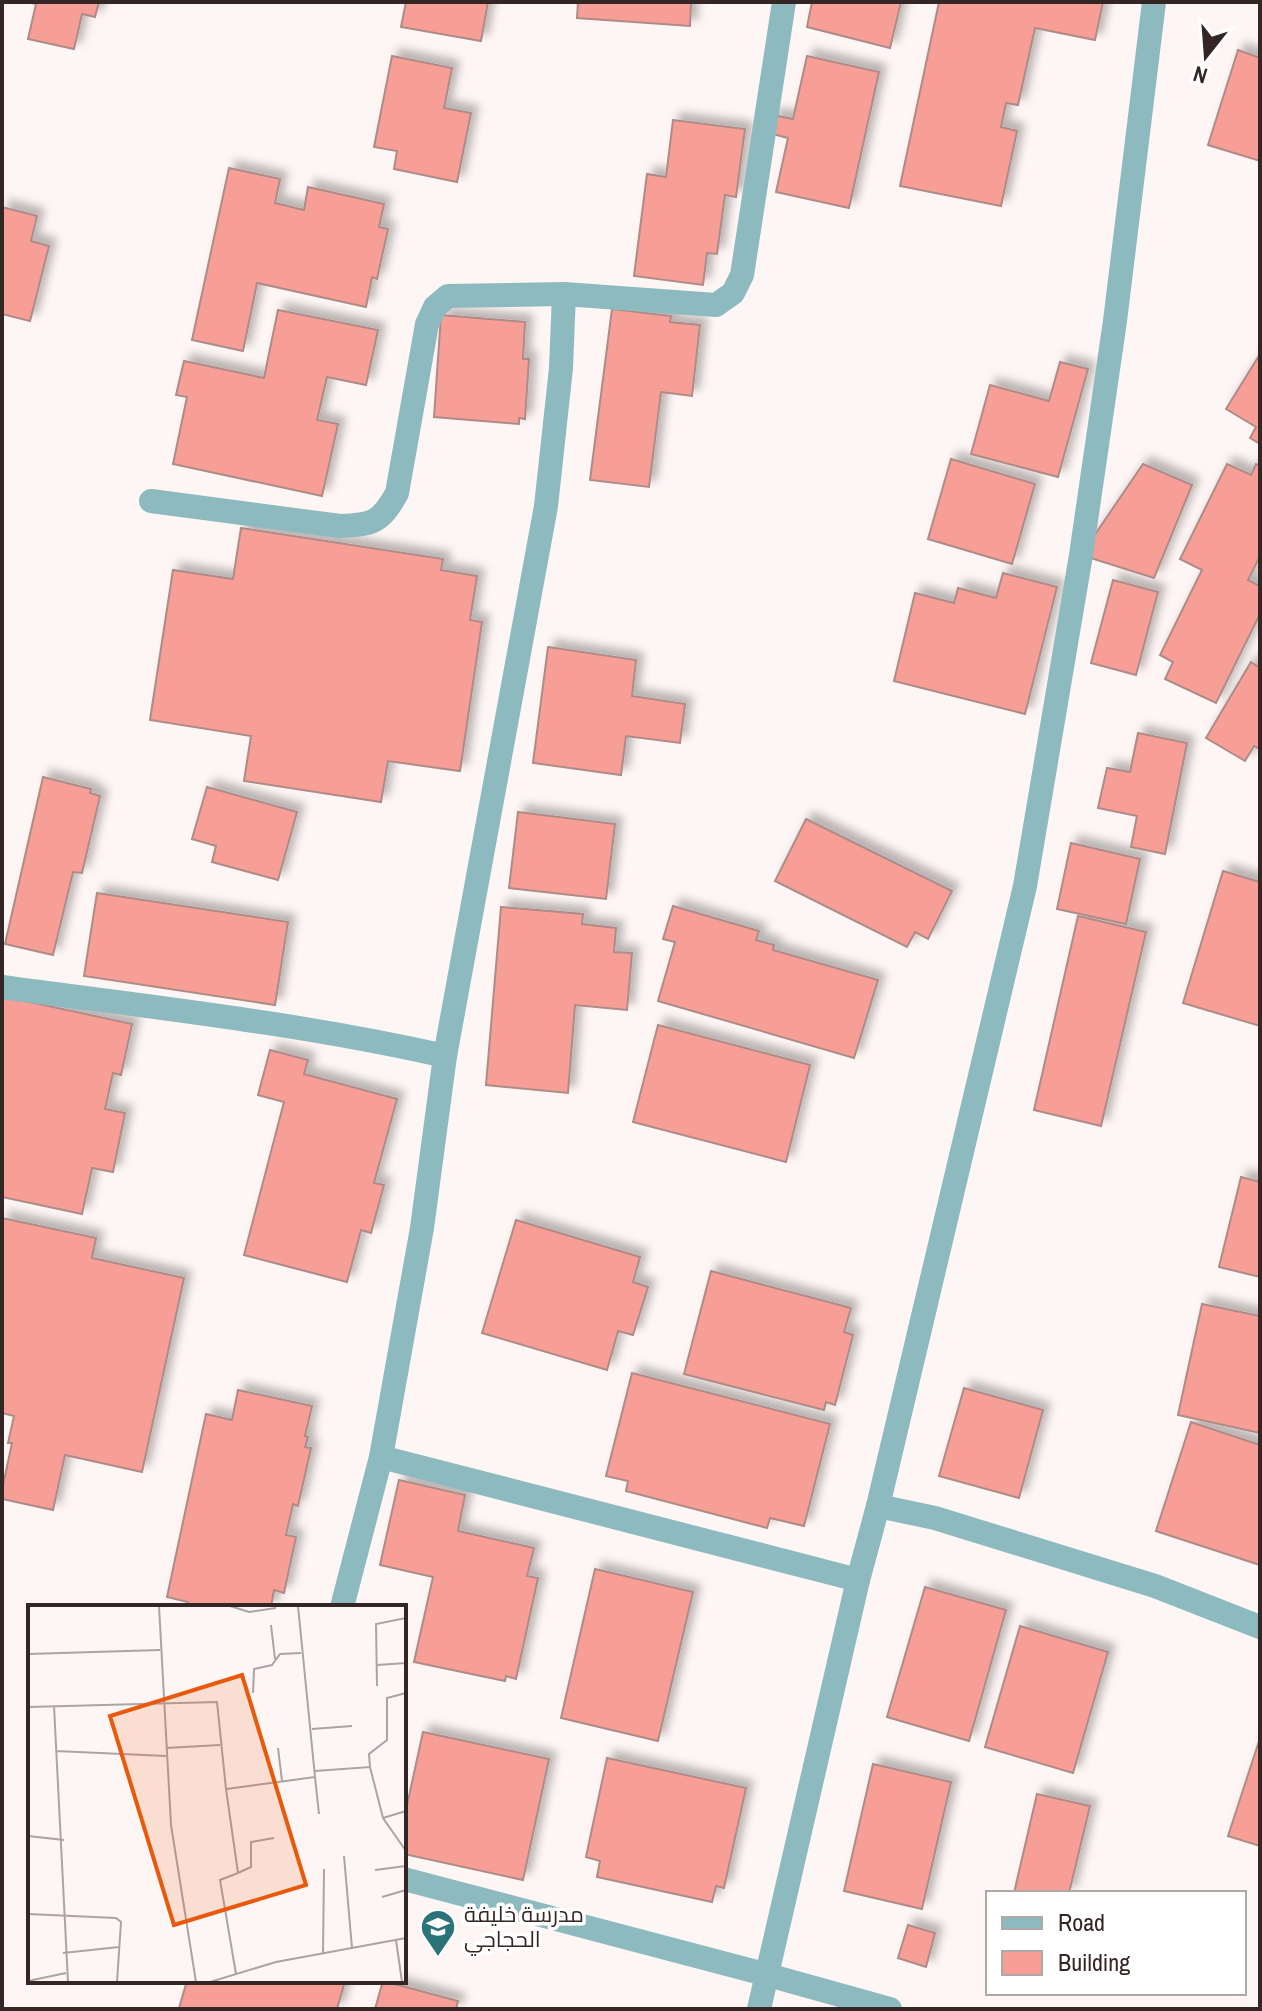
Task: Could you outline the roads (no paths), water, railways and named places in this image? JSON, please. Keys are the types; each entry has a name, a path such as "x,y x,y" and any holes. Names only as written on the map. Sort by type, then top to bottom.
{"street":[{"path":"151,501 340,526 364,525 385,513 397,493 427,324 435,307 448,296 564,294 716,305 733,293 742,275 784,2"},
{"path":"759,2009 858,1580 1025,886 1081,555 1113,337 1154,2"},
{"path":"343,1605 381,1457 422,1228 445,1056 546,506 561,368 564,294"},
{"path":"2,987 386,1043 445,1056"},
{"path":"381,1457 858,1580"},
{"path":"878,1506 935,1518 1155,1586 1260,1627"},
{"path":"406,1880 890,2009"}],"place":[{"name":"مدرسة خليفة الحجاجي","path":"438,1958"}]}
